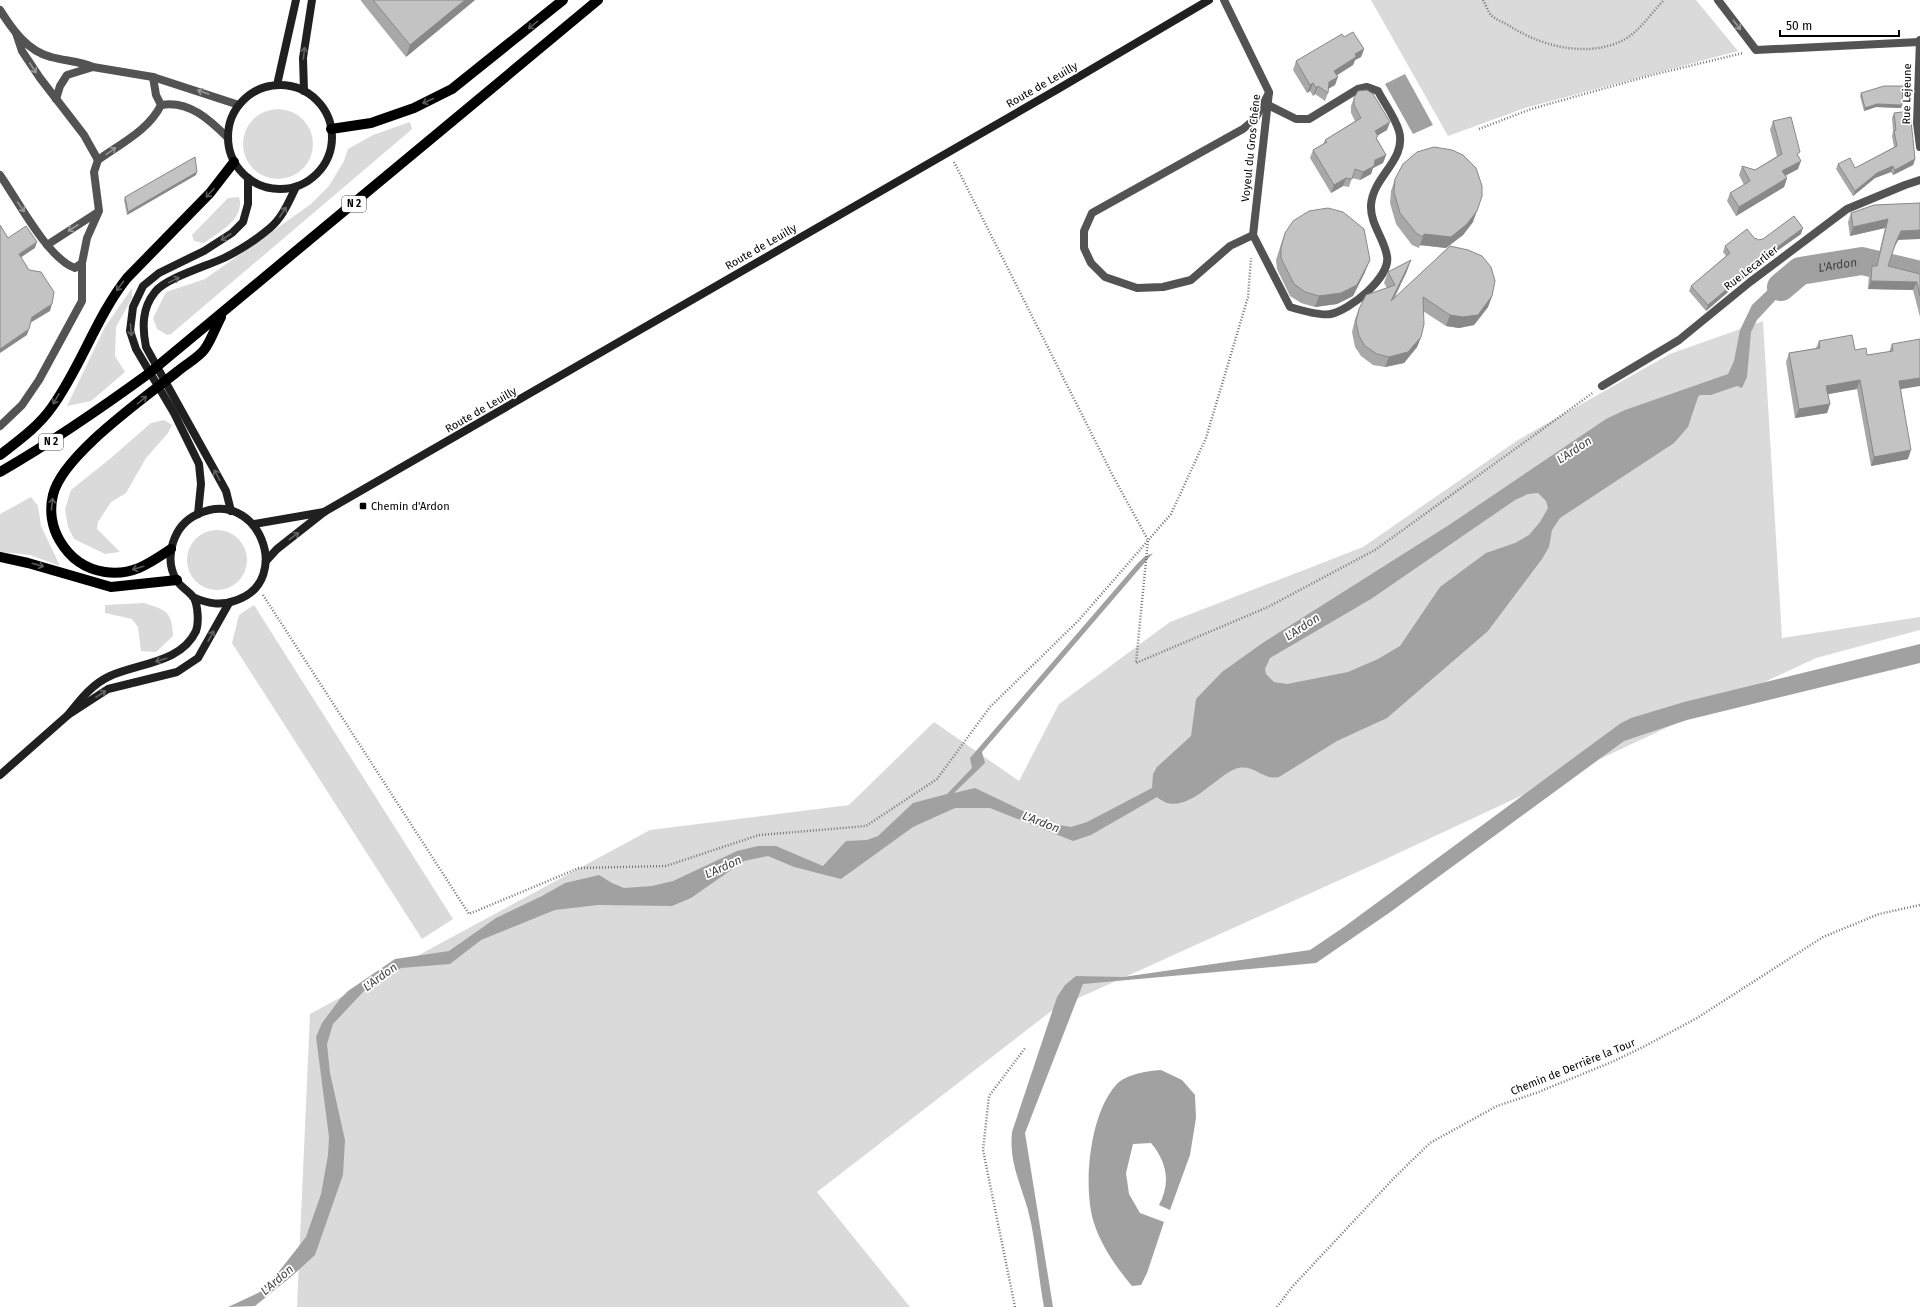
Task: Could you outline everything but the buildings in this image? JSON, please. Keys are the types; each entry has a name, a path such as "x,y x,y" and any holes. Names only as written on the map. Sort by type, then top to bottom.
{"main road":[{"path":"277,85 296,0"},
{"path":"304,92 304,58 312,0"},
{"path":"331,129 371,123 414,108 447,92 563,0"},
{"name":"N 2","path":"0,472 47,445 100,409 192,339 598,0"},
{"name":"Route de Leuilly","path":"324,512 949,152 1209,0"},
{"path":"277,85 291,87 304,92 314,98 322,107 328,118 331,129 332,144 324,164 309,180 296,187 279,189 263,186 248,178 234,162 230,150 228,138 233,115 250,95 263,88 277,85"},
{"path":"0,455 35,427 52,406 88,346 116,292 127,278 210,193 234,162"},
{"path":"198,514 201,484 199,464 174,413 136,349 130,331 133,307 143,286 159,273 204,252 232,233 243,222 248,204 248,178"},
{"path":"231,511 226,491 182,409 146,347 142,331 145,311 156,291 171,281 225,257 248,244 271,227 284,212 296,187"},
{"path":"171,549 146,566 120,573 103,572 82,565 66,553 54,532 51,516 53,494 64,473 82,451 111,425 204,350 223,312"},
{"path":"220,509 231,511 240,514 254,524 261,535 266,548 266,562 263,574 257,585 244,597 229,603 210,603 193,597 184,590 177,580 172,565 171,549 178,532 183,525 198,514 220,509"},
{"path":"254,524 324,512"},
{"path":"266,562 277,549 324,512"},
{"path":"0,557 28,562 85,581 110,587 177,580"},
{"path":"68,715 85,694 109,677 135,666 166,659 187,645 197,630 197,608 193,597"},
{"path":"0,775 68,715 108,689 177,672 198,658 229,603"}],"street":[{"name":"Voyeul du Gros Chêne","path":"1224,0 1269,92 1253,235"},
{"path":"1718,0 1756,50 1920,41"},
{"path":"0,10 16,33 39,53 85,64 93,68 153,77 240,105"},
{"path":"16,33 22,51 84,135 98,160"},
{"name":"Rue Lejeune","path":"1920,41 1917,123 1920,144"},
{"path":"56,99 60,86 67,75 93,68"},
{"path":"153,77 156,95 161,105"},
{"path":"1268,105 1296,119 1309,119 1358,89 1367,87 1378,91 1399,130 1401,142 1396,158 1380,178 1374,189 1371,204 1372,216 1387,256 1387,264 1380,279 1350,306 1331,314 1302,311 1290,307 1253,235 1230,246 1190,280 1163,286 1137,288 1106,276 1091,263 1084,248 1084,231 1092,213 1242,129 1255,119 1269,92"},
{"path":"161,105 178,105 203,114 228,138"},
{"path":"0,426 22,405 39,380 82,301 82,263 87,238 99,211 94,172 98,160 147,125 156,116 161,105"},
{"path":"0,175 47,245 59,259 75,268 82,263"},
{"name":"Rue Lecarlier","path":"1602,386 1679,340 1750,282 1847,209 1905,184 1920,180"},
{"path":"47,245 99,211"}],"path":[{"path":"1483,0 1492,16 1519,32 1548,44 1572,48 1596,49 1618,43 1645,23 1664,0"},
{"path":"1479,129 1531,109 1652,75 1756,50"},
{"path":"949,152 1113,476 1148,540 1136,663 1268,606 1375,550 1602,386"},
{"path":"257,585 469,914 579,868 666,866 759,835 866,826 937,779 990,707 1079,620 1171,514 1206,438 1248,297 1253,235"},
{"name":"Chemin de Derrière la Tour","path":"1277,1307 1292,1287 1395,1177 1430,1143 1497,1106 1543,1090 1645,1046 1697,1018 1823,937 1879,914 1920,905"},
{"path":"1015,1307 983,1150 989,1096 1026,1047"}],"shaded area":[{"path":"1371,0 1696,0 1738,51 1525,108 1448,136"},
{"path":"278,109 291,112 303,119 310,131 313,144 310,157 303,169 291,176 278,179 265,176 253,169 246,157 243,144 246,131 253,119 265,112"},
{"path":"410,122 412,129 171,334 167,335 157,329 153,318 166,292 205,279 311,204 329,186 344,161 348,149 373,135"},
{"path":"239,197 240,205 238,212 235,218 223,230 204,243 194,241 192,235 228,198"},
{"path":"132,288 132,298 116,327 115,356 125,372 91,401 67,406 105,327"},
{"path":"1763,321 1782,638 1920,617 1920,630 1816,658 1375,864 1054,1009 817,1192 910,1307 297,1307 310,1014 650,830 849,805 934,722 1019,781 1059,704 1170,622 1363,547 1518,440 1670,354"},
{"path":"164,420 172,425 168,433 146,458 126,493 111,502 98,522 97,529 120,552 105,554 74,539 68,527 65,509 71,490 151,423"},
{"path":"31,497 38,506 41,526 60,566 30,555 0,552 0,514"},
{"path":"211,530 223,530 234,535 242,543 247,554 245,572 234,585 223,590 211,590 200,585 192,577 187,566 187,554 192,543 200,535"},
{"path":"144,603 163,610 169,616 171,621 173,636 156,652 141,651 138,627 132,619 105,613 105,605"},
{"path":"254,605 453,919 422,939 232,643 239,615"}],"water":[{"path":"1405,74 1433,125 1413,134 1385,84"},
{"path":"1853,255 1870,255 1870,257 1920,269 1920,278 1867,267 1824,272 1822,261"},
{"path":"1813,263 1814,274 1795,279 1757,320 1751,332 1747,377 1742,388 1737,386 1711,395 1700,395 1688,427 1674,443 1560,518 1552,530 1549,547 1542,559 1488,631 1387,718 1337,741 1279,777 1273,778 1241,767 1226,774 1198,795 1187,801 1177,804 1167,803 1157,797 1091,835 1073,841 990,808 955,808 913,827 841,879 794,867 768,856 744,861 691,898 672,906 598,905 555,910 481,940 450,964 401,968 364,991 333,1024 327,1044 330,1073 345,1140 343,1175 315,1255 255,1306 228,1307 260,1292 277,1274 306,1237 321,1194 328,1155 329,1137 316,1037 322,1023 348,991 395,959 449,951 496,918 565,883 599,875 624,888 652,886 673,881 737,851 758,846 776,846 823,866 846,841 867,840 878,836 913,803 947,794 972,768 970,758 1137,564 1144,557 1153,553 982,752 985,763 954,793 975,788 1048,823 1071,827 1087,822 1152,788 1153,774 1157,767 1191,736 1196,699 1222,672 1264,642 1449,525 1606,419 1625,410 1728,374 1734,361 1740,330 1752,305 1794,265","holes":["1538,493 1546,501 1548,508 1540,522 1529,535 1515,543 1486,553 1440,587 1400,646 1378,659 1348,672 1287,684 1274,682 1266,674 1265,669 1270,658 1371,599 1515,500 1528,494"]},
{"path":"1920,644 1920,663 1687,720 1624,741 1389,913 1316,963 1083,984 1025,1133 1053,1307 1044,1307 1031,1222 1012,1153 1012,1132 1057,997 1065,985 1076,976 1123,977 1310,950 1344,927 1621,723 1631,718 1684,702"},
{"path":"1161,1070 1182,1080 1195,1095 1196,1118 1190,1155 1170,1210 1159,1205 1163,1197 1166,1181 1166,1173 1161,1158 1151,1143 1133,1144 1126,1173 1129,1194 1140,1213 1164,1222 1147,1273 1141,1285 1132,1286 1109,1255 1093,1220 1089,1187 1091,1150 1100,1113 1107,1098 1116,1085 1125,1078 1143,1072"}],"waterway":[{"name":"L'Ardon","path":"1781,287 1800,271 1862,261 1920,275"}],"place":[{"name":"Chemin d'Ardon","path":"363,506"}]}
